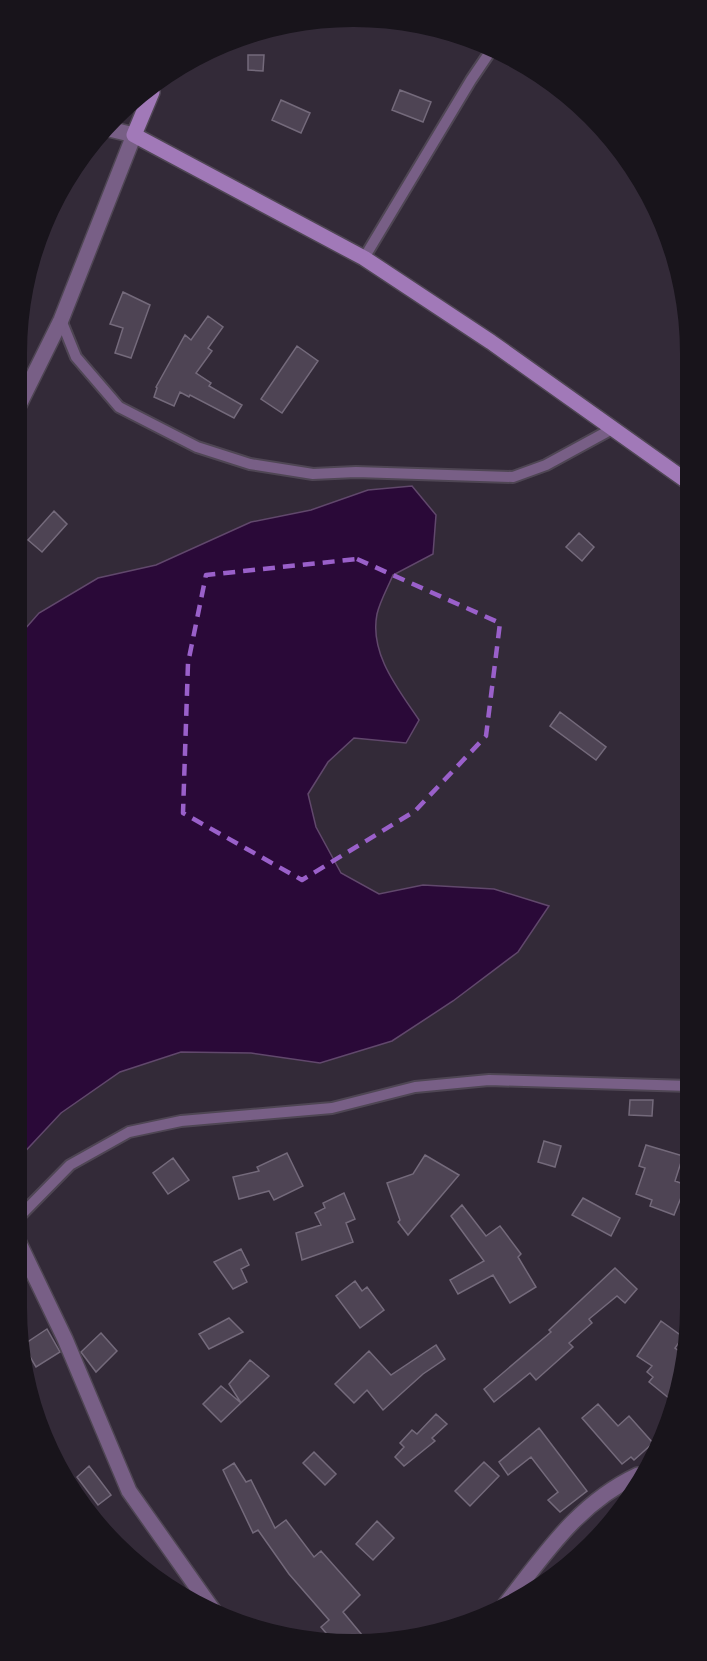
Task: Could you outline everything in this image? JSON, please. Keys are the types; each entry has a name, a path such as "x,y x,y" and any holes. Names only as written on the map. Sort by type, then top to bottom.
{"main road":[{"path":"149,99 134,135 364,258 491,342 680,476"}],"street":[{"path":"27,387 61,320 134,135 115,131"},
{"path":"27,1262 69,1348 129,1491 204,1597"},
{"path":"517,1590 566,1529 588,1506 632,1478"}],"lane":[{"path":"364,258 488,56"},
{"path":"61,320 76,357 119,407 197,447 250,464 313,474 356,472 513,477 546,465 612,429"},
{"path":"27,1208 70,1164 129,1132 181,1121 332,1107 416,1087 489,1080 680,1086"}],"highlighted area":[{"path":"357,559 500,623 486,736 415,811 302,880 183,813 188,663 206,575"}],"shaded area":[{"path":"412,486 436,515 433,554 393,575 377,614 377,643 382,657 395,684 419,720 406,743 354,738 328,762 308,794 316,827 341,873 379,894 423,885 494,889 549,906 518,952 453,1001 392,1041 320,1063 251,1053 181,1052 120,1072 61,1113 27,1149 27,627 39,613 98,578 156,565 251,522 311,510 368,490"}],"building":[{"path":"248,55 264,55 263,71 248,70"},
{"path":"400,90 431,102 423,122 392,110"},
{"path":"281,100 310,113 301,133 272,120"},
{"path":"123,292 150,305 131,358 115,353 123,328 110,324"},
{"path":"208,316 223,327 208,348 212,351 196,373 211,383 209,386 242,405 234,418 180,392 174,406 154,397 156,387 185,335 191,340"},
{"path":"297,346 318,361 282,413 261,399"},
{"path":"54,511 67,524 42,552 28,540"},
{"path":"579,533 594,547 582,561 566,547"},
{"path":"560,712 606,747 596,760 550,726"},
{"path":"630,1100 653,1100 652,1116 629,1115"},
{"path":"544,1141 561,1146 555,1167 538,1162"},
{"path":"646,1145 680,1155 680,1165 675,1181 680,1183 680,1200 674,1215 650,1206 652,1200 636,1194 645,1168 639,1166"},
{"path":"287,1153 303,1186 274,1200 269,1191 239,1199 233,1177 259,1171 257,1167"},
{"path":"425,1155 459,1175 408,1235 398,1222 400,1220 387,1183 413,1174"},
{"path":"173,1158 189,1180 168,1194 153,1173"},
{"path":"344,1193 355,1219 346,1223 353,1242 302,1260 296,1233 321,1225 315,1213 325,1208 323,1203"},
{"path":"583,1198 620,1218 611,1236 572,1215"},
{"path":"462,1205 486,1236 500,1226 521,1254 518,1257 536,1287 510,1303 493,1275 458,1294 450,1280 484,1261 451,1216"},
{"path":"241,1249 249,1265 241,1269 247,1282 233,1289 214,1262"},
{"path":"615,1268 637,1289 625,1303 617,1296 589,1319 592,1323 569,1343 573,1347 536,1380 530,1373 494,1402 484,1389 551,1332 549,1330"},
{"path":"355,1281 362,1291 367,1287 384,1310 360,1328 336,1296"},
{"path":"229,1318 243,1332 209,1349 199,1334"},
{"path":"661,1321 679,1334 674,1371 668,1397 649,1382 653,1377 647,1372 652,1366 637,1356"},
{"path":"47,1329 60,1352 36,1367 31,1359 29,1341"},
{"path":"101,1333 117,1351 96,1372 81,1352"},
{"path":"436,1345 445,1359 423,1374 383,1410 367,1390 354,1403 335,1384 369,1351 391,1375"},
{"path":"250,1360 269,1376 241,1403 229,1384"},
{"path":"221,1386 241,1403 221,1422 203,1404"},
{"path":"598,1404 618,1426 629,1416 651,1441 648,1447 634,1460 631,1457 622,1464 582,1418"},
{"path":"436,1414 447,1424 432,1438 435,1441 404,1466 395,1457 404,1447 400,1443 412,1430 417,1434"},
{"path":"539,1428 587,1491 560,1512 548,1500 558,1492 531,1457 508,1475 499,1462"},
{"path":"314,1452 336,1474 325,1485 303,1463"},
{"path":"484,1462 499,1476 470,1506 455,1491"},
{"path":"234,1463 246,1482 251,1480 275,1528 286,1520 314,1557 321,1551 360,1595 343,1612 361,1634 325,1632 321,1627 329,1620 289,1574 258,1530 253,1533 223,1470"},
{"path":"89,1466 111,1495 98,1505 77,1477"},
{"path":"377,1521 394,1538 373,1560 356,1544"}]}
